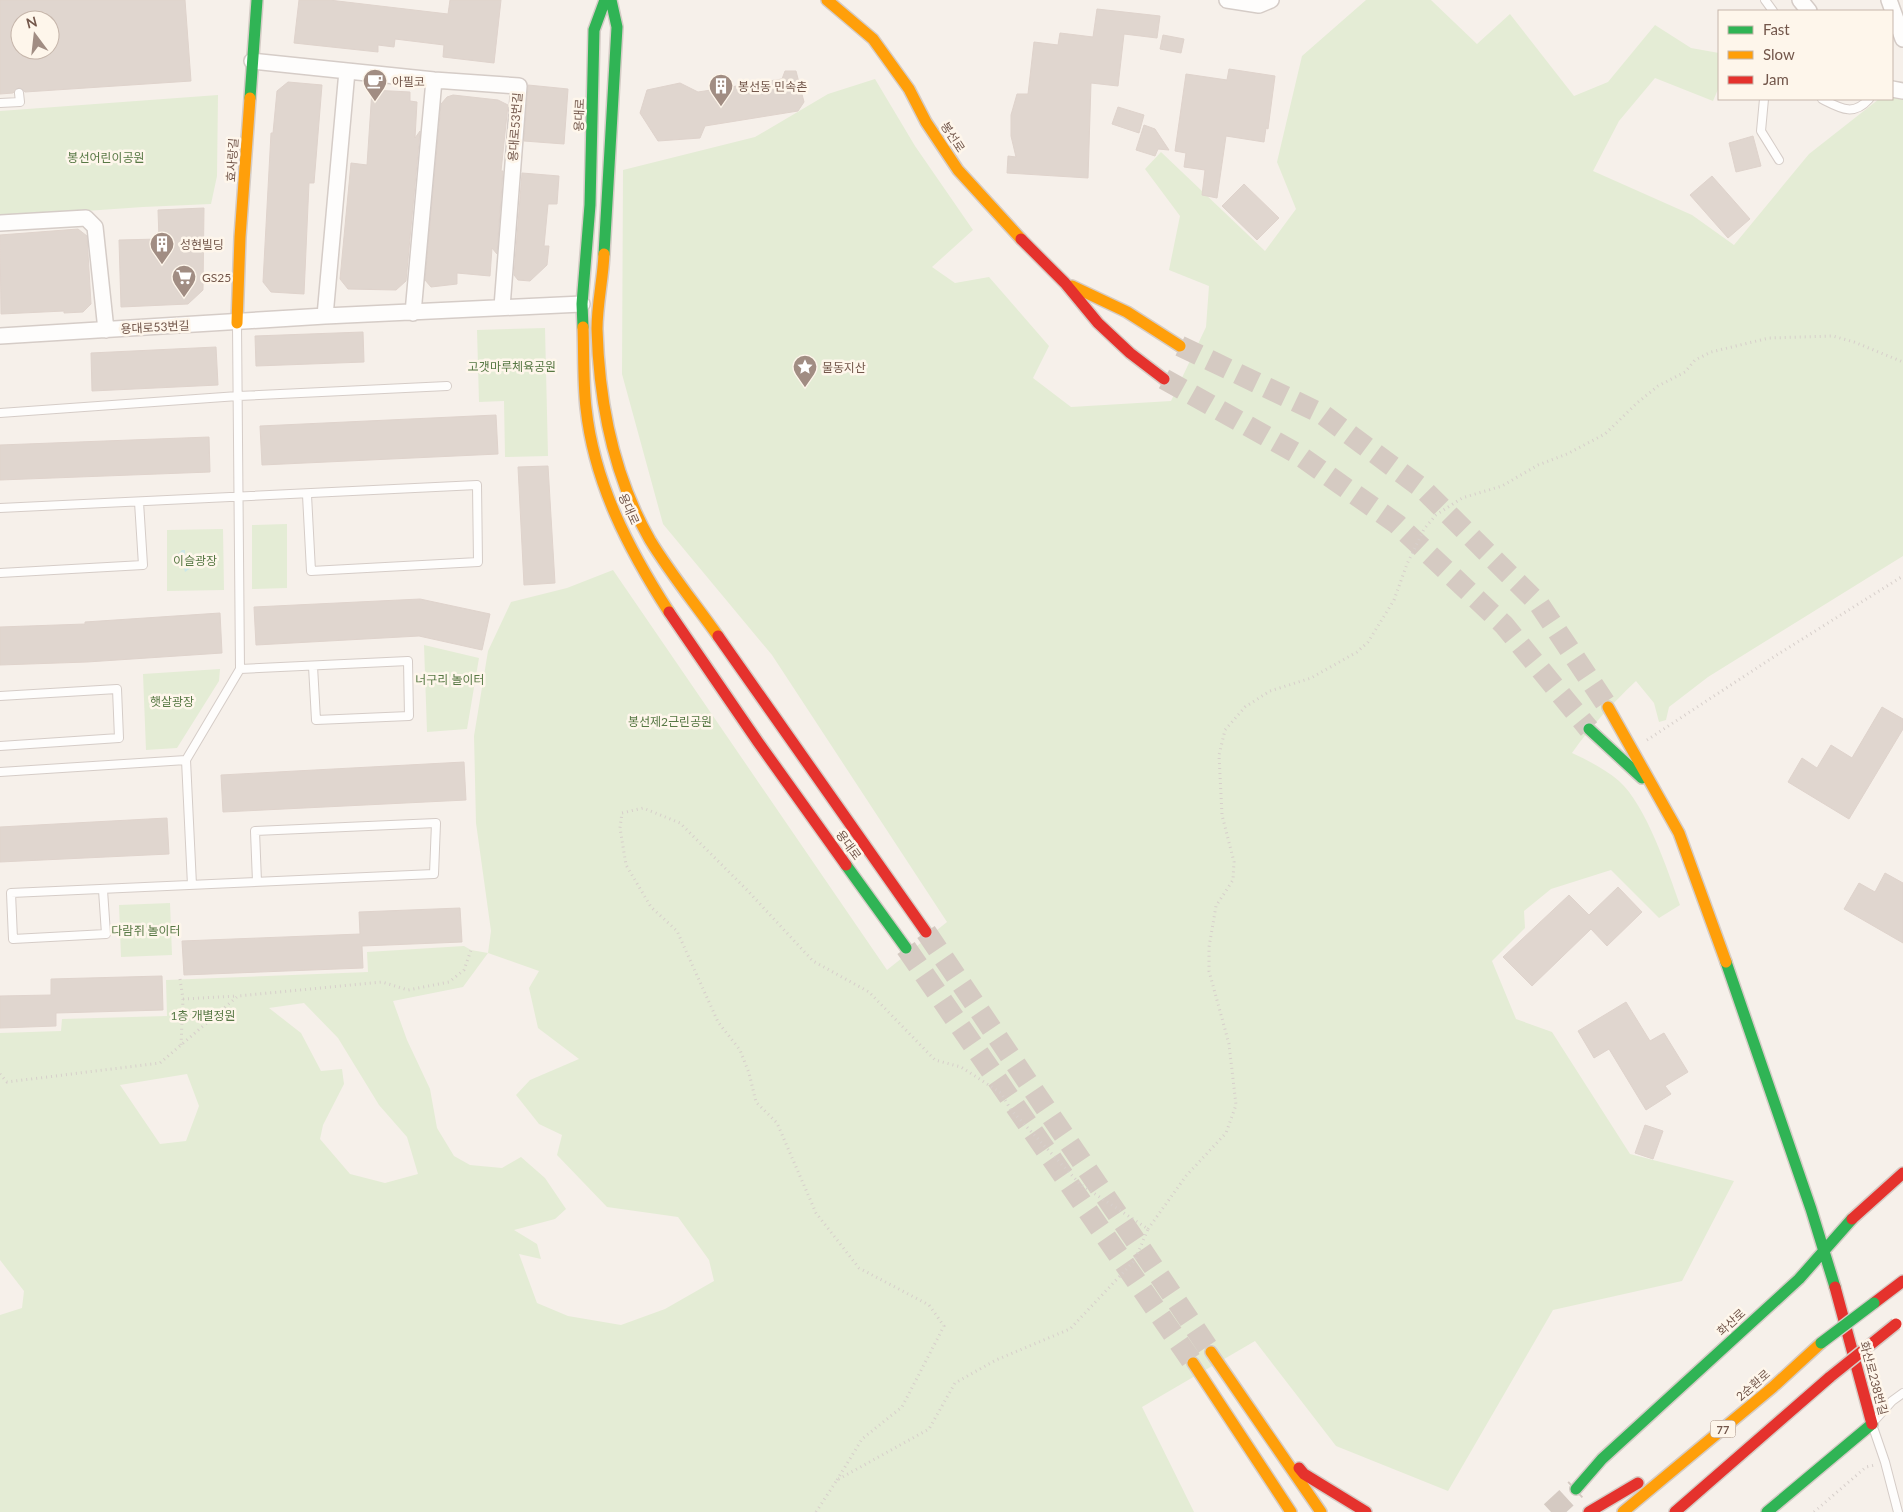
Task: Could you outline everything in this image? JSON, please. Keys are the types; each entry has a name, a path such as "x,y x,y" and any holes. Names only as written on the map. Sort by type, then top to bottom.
{"main road":[{"name":"효사랑길","path":"237,323 240,237 257,0"},
{"name":"용대로","path":"605,0 594,30 590,205 582,304 586,408 595,459 612,509 634,555 668,610 758,742 906,948"},
{"name":"용대로","path":"611,0 617,27 604,259 597,327 601,396 613,451 630,500 651,541 926,932"},
{"name":"봉선로","path":"827,0 874,39 909,89 926,122 958,170 1000,219 1065,283"},
{"path":"1065,283 1126,312 1180,346"},
{"path":"1065,283 1098,323 1130,354 1164,378"},
{"path":"1608,707 1634,750 1652,787"},
{"path":"1589,729 1652,787"},
{"name":"화산로238번길","path":"1652,787 1680,833 1700,886 1833,1279 1872,1424"},
{"name":"화산로","path":"1576,1489 1602,1459 1799,1278 1850,1222 1903,1173"},
{"name":"2순환로","path":"1624,1512 1773,1386 1820,1343 1903,1282"},
{"name":"77","path":"1675,1512 1830,1377 1900,1321"},
{"path":"1211,1352 1321,1512"},
{"path":"1193,1363 1291,1512"},
{"path":"1588,1512 1646,1478 1773,1386"},
{"path":"1767,1512 1872,1424"},
{"path":"1264,1431 1304,1474 1366,1512"},
{"path":"1244,1440 1259,1485"}],"street":[{"path":"1227,0 1260,5 1271,0"},
{"path":"1800,0 1808,10"},
{"path":"1893,11 1903,39"},
{"path":"252,61 434,80 414,313"},
{"path":"325,316 346,71"},
{"name":"용대로53번길","path":"434,80 519,86 502,307"},
{"name":"용대로53번길","path":"0,223 86,218 91,222 95,227 106,330"},
{"name":"용대로53번길","path":"0,336 237,323 325,316 582,304"}],"lane":[{"path":"0,103 20,102 19,93"},
{"path":"1764,100 1761,131 1779,160"},
{"path":"1824,100 1844,110 1862,107 1868,100"},
{"path":"192,886 186,760 240,669 237,323"},
{"path":"0,413 238,396 447,386"},
{"path":"0,508 307,495 477,485 478,562 311,571 307,495"},
{"path":"0,573 143,565 139,502"},
{"path":"240,669 408,662 410,716 316,720 313,666"},
{"path":"0,696 117,689 119,738 0,746"},
{"path":"0,772 186,760"},
{"path":"103,890 106,934 13,939 11,893 103,890 434,874 436,823 256,831 257,882"},
{"path":"1872,1424 1892,1401 1903,1393"},
{"name":"화산로238번길","path":"1872,1424 1885,1462 1898,1512"}],"path":[{"path":"837,1480 929,1429 955,1383 996,1360 1070,1329 1135,1260 1148,1229 1186,1176 1226,1133 1236,1105 1230,1044 1209,971 1209,947 1216,906 1233,880 1234,862 1222,815 1218,755 1225,730 1245,707 1270,691 1311,678 1357,652 1368,642 1394,600 1407,564 1424,529 1436,515 1462,498 1502,486 1538,465 1567,454 1605,434 1651,392 1685,372 1695,360 1710,352 1769,338 1833,336 1854,342 1903,362"},
{"path":"1634,750 1659,730 1903,576"},
{"path":"816,1512 862,1439 902,1407 944,1326 930,1305 859,1268 816,1213 777,1123 756,1102 749,1073 740,1050 718,1022 676,931 651,907 626,865 620,828 622,813 643,808 680,823 747,890 813,961 869,992"},
{"path":"183,999 238,996 382,982 408,990 449,982 464,970 471,950"},
{"path":"180,980 183,999 182,1046"},
{"path":"865,988 935,1060 961,1067 1001,1093 1011,1110 1080,1184 1148,1229"},
{"path":"0,1074 7,1082 160,1063 238,996"},
{"path":"1814,1512 1866,1467 1885,1462"}],"green space":[{"path":"1366,0 1431,0 1477,44 1510,14 1574,96 1608,82 1655,25 1691,48 1718,53 1718,89 1713,101 1655,78 1619,121 1593,171 1692,215 1734,245 1809,154 1878,100 1893,100 1893,96 1903,98 1903,556 1708,677 1669,707 1666,720 1659,722 1654,703 1636,681 1594,724 1572,753 1608,773 1629,792 1655,839 1680,905 1659,918 1611,870 1551,889 1524,911 1525,928 1492,961 1516,1019 1552,1032 1630,1154 1734,1181 1682,1281 1553,1310 1448,1491 1336,1446 1255,1341 1142,1407 1194,1512 0,1512 0,1315 22,1308 24,1291 0,1260 0,1033 61,1031 62,1019 167,1016 166,980 368,972 367,952 464,946 471,950 488,953 491,931 476,823 474,736 488,651 511,602 567,588 613,570 887,970 947,922 772,655 663,524 622,374 623,170 755,137 828,94 875,79 915,146 973,230 932,267 955,283 989,277 1049,346 1033,378 1071,407 1171,401 1206,327 1209,286 1169,270 1180,216 1145,169 1161,152 1265,251 1296,209 1277,162 1302,56","holes":["488,953 539,971 529,988 538,1028 579,1059 530,1080 516,1095 539,1124 562,1135 557,1155 607,1207 678,1217 709,1260 714,1281 665,1309 621,1325 568,1316 537,1303 519,1254 541,1259 537,1244 514,1230 555,1219 566,1209 545,1178 521,1157 502,1168 470,1165 454,1156 437,1128 430,1089 407,1040 393,1001 463,987","304,1003 338,1038 379,1105 407,1137 418,1174 385,1183 350,1174 320,1139 323,1125 344,1084 342,1069 321,1071 301,1033 269,1008","187,1074 199,1106 186,1141 160,1144 120,1085"]},
{"name":"봉선어린이공원","path":"218,95 217,176 211,204 0,217 0,111"},
{"name":"고갯마루체육공원","path":"545,328 548,456 505,457 504,401 479,402 477,330"},
{"name":"이슬광장","path":"287,524 287,588 252,589 252,525"},
{"name":"이슬광장","path":"223,529 224,590 167,591 167,530"},
{"name":"너구리 놀이터","path":"424,645 479,658 467,729 427,732"},
{"name":"햇살광장","path":"220,669 219,681 177,748 146,750 143,674"},
{"name":"다람쥐 놀이터","path":"170,903 172,955 121,957 119,905"}],"water":[{"path":"182,550 185,550 185,558 191,563 196,560 198,563 185,572 184,569 189,565 176,556"}],"building":[{"path":"0,0 185,0 191,81 25,92 19,87 13,93 0,94"},
{"path":"299,0 329,0 448,14 450,0 501,0 494,63 443,57 444,45 395,39 394,47 378,45 378,52 294,43"},
{"path":"1097,9 1160,16 1157,38 1124,34 1118,86 1091,83 1088,178 1007,173 1008,156 1016,157 1011,136 1011,115 1017,94 1028,94 1034,42 1058,45 1060,33 1093,37"},
{"path":"1163,35 1184,39 1181,53 1160,49"},
{"path":"1229,69 1275,76 1268,129 1266,128 1264,142 1226,136 1217,198 1202,195 1205,170 1184,167 1186,153 1175,151 1186,74 1227,80"},
{"name":"봉선동 민속촌","path":"785,71 796,71 804,102 798,111 705,126 700,138 658,141 640,113 647,90 680,83 698,92 782,79"},
{"path":"288,82 322,85 314,183 309,183 304,294 271,292 263,282 271,133 273,133 277,91"},
{"path":"528,85 568,89 564,144 524,141"},
{"path":"372,90 410,92 410,101 417,102 415,138 420,131 406,281 396,290 348,289 340,279 351,163 367,165"},
{"path":"453,95 498,100 508,105 501,171 503,171 497,254 492,248 490,276 457,273 457,284 431,287 425,280 441,104 447,97"},
{"path":"1118,107 1144,115 1139,133 1112,124"},
{"path":"1144,125 1155,129 1169,150 1158,149 1155,156 1136,150"},
{"path":"1753,136 1761,166 1736,172 1729,143"},
{"path":"522,173 559,176 557,204 548,204 544,246 549,246 547,265 530,281 518,280 514,275"},
{"path":"1712,176 1750,219 1728,238 1690,195"},
{"path":"1244,184 1279,218 1257,240 1222,206"},
{"name":"성현빌딩","path":"204,208 203,290 188,304 121,307 119,240 159,239 158,210"},
{"path":"78,229 87,236 91,304 83,312 1,314 0,235"},
{"path":"363,332 364,362 256,366 255,336"},
{"path":"216,347 218,385 92,391 91,353"},
{"path":"496,415 498,454 262,465 260,426"},
{"path":"209,437 210,472 0,480 0,445"},
{"path":"548,466 555,583 524,585 518,467"},
{"path":"420,599 490,614 482,650 419,636 256,645 254,607"},
{"path":"220,613 222,653 87,662 0,665 0,627 85,624 85,622"},
{"path":"1882,707 1903,719 1903,729 1849,819 1788,782 1802,758 1817,768 1831,745 1852,758"},
{"path":"464,762 466,800 223,812 221,775"},
{"path":"167,818 169,854 0,862 0,827"},
{"path":"1885,873 1903,883 1903,943 1844,909 1859,883 1875,892"},
{"path":"1618,887 1642,912 1607,946 1591,929 1532,986 1503,957 1569,895 1589,915"},
{"path":"460,908 462,942 362,946 363,968 184,975 182,941 360,934 359,912"},
{"path":"162,976 163,1010 56,1013 56,1026 0,1028 0,996 51,995 51,979"},
{"path":"1626,1002 1650,1041 1664,1033 1688,1072 1665,1086 1671,1094 1646,1110 1609,1049 1594,1058 1578,1031"},
{"path":"1645,1125 1663,1131 1653,1159 1635,1153"}],"tunnel":[{"path":"1180,346 1322,414 1423,489 1539,604 1608,707"},
{"path":"1164,379 1296,453 1397,524 1504,625 1589,729"},
{"path":"926,932 1211,1352"},
{"path":"906,948 1193,1363"},
{"path":"1551,1512 1576,1489"}],"traffic: fast":[{"path":"250,98 257,0"},
{"path":"583,327 582,304 590,205 594,30 605,0"},
{"path":"604,254 617,27 611,0"},
{"path":"1589,729 1642,778"},
{"path":"846,865 906,948"},
{"path":"1726,962 1811,1209 1835,1287"},
{"path":"1576,1489 1602,1459 1799,1279 1852,1219"},
{"path":"1821,1343 1874,1303"},
{"path":"1767,1512 1872,1424"}],"traffic: slow":[{"path":"827,0 873,39 909,89 926,122 958,170 1021,239"},
{"path":"237,323 240,237 250,98"},
{"path":"604,254 597,320 598,357 605,411 617,464 626,490 650,540 718,636"},
{"path":"1072,286 1127,312 1180,346"},
{"path":"583,327 586,408 590,436 597,463 605,489 627,540 669,612"},
{"path":"1608,707 1679,833 1726,962"},
{"path":"1623,1512 1773,1387 1821,1343"},
{"path":"1211,1352 1321,1512"},
{"path":"1193,1363 1291,1512"}],"traffic: jam":[{"path":"1021,239 1065,283 1098,323 1130,353 1164,379"},
{"path":"669,612 758,742 846,865"},
{"path":"718,636 926,932"},
{"path":"1852,1219 1903,1173"},
{"path":"1874,1303 1903,1281"},
{"path":"1835,1287 1872,1424"},
{"path":"1830,1377 1896,1324"},
{"path":"1675,1512 1830,1377"},
{"path":"1299,1468 1304,1474 1366,1512"},
{"path":"1589,1512 1638,1483"}],"place":[{"name":"아필코","path":"375,102"},
{"name":"봉선동 민속촌","path":"721,107"},
{"name":"성현빌딩","path":"162,265"},
{"name":"GS25","path":"184,298"},
{"name":"물동지산","path":"805,388"}],"park label":[{"name":"봉선제2근린공원","path":"670,721"},
{"name":"1층 개별정원","path":"203,1015"}]}
